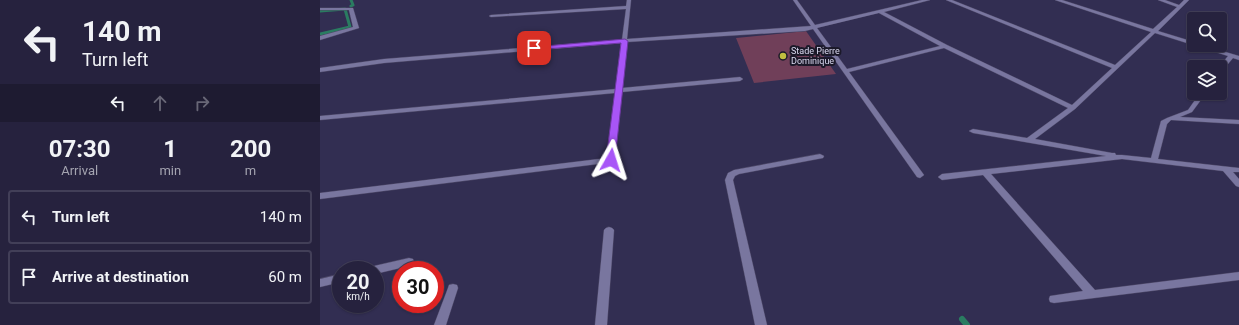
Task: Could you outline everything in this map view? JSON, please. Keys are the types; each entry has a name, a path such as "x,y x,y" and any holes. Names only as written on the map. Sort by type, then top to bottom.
{"street":[{"path":"795,0 920,175"},
{"path":"320,70 384,61 625,41 814,28 928,0"},
{"path":"948,0 1116,66"},
{"path":"1056,0 1187,43"},
{"path":"1160,0 1179,6"},
{"path":"1029,140 1073,108 1187,0"},
{"path":"320,196 611,160 629,4 491,16"},
{"path":"320,9 351,9 356,28 320,38"},
{"path":"881,12 945,46 1073,108"},
{"path":"845,71 945,46"},
{"path":"1218,52 1239,58"},
{"path":"1227,61 1231,56"},
{"path":"320,118 740,79"},
{"path":"1154,160 1162,128 1168,119 1190,112 1198,100"},
{"path":"1168,119 1239,122"},
{"path":"973,131 1122,157 1239,170"},
{"path":"761,325 728,180 730,175 737,172 820,156"},
{"path":"942,177 1122,157"},
{"path":"1226,169 1239,184"},
{"path":"985,172 1093,295"},
{"path":"601,325 609,230"},
{"path":"1054,300 1239,276"},
{"path":"320,283 332,280"},
{"path":"440,325 453,288"}],"shaded area":[{"name":"Stade Pierre Dominique","path":"806,31 836,74 754,83 736,38"}],"waterway":[{"path":"351,0 353,5 351,6"},
{"path":"320,11 345,9 350,27 320,34"},
{"path":"962,319 967,325"}],"place":[{"name":"Stade Pierre Dominique","path":"783,56"}],"route":[{"path":"534,48 625,41 611,160"}]}
